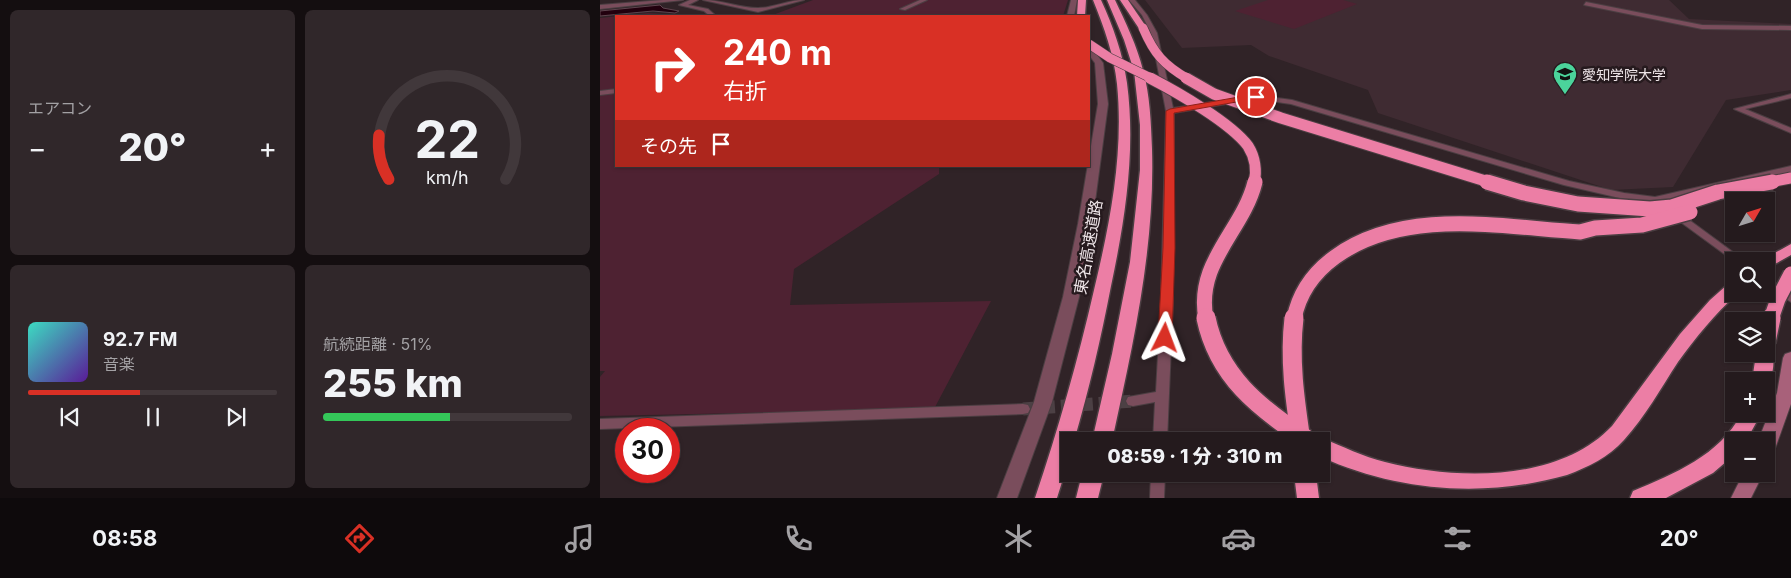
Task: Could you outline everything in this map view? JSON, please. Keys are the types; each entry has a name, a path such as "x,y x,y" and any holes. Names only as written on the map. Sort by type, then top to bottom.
{"highway":[{"path":"1081,15 1082,0"},
{"name":"東名高速道路","path":"1046,498 1087,362 1112,248 1122,177 1124,115 1122,84 1117,57 1096,0"},
{"path":"1104,432 1122,353 1136,274 1147,162 1141,80 1130,44 1111,0"},
{"path":"1124,0 1143,28 1152,49 1162,61 1202,88 1267,114 1524,193 1578,204 1650,209 1672,207 1718,192 1791,179"},
{"path":"1090,45 1151,78 1208,113 1234,132 1250,151 1256,170 1253,190 1211,268 1204,301 1206,321 1211,340 1220,361 1234,381 1254,403 1280,424 1294,432"},
{"path":"1300,432 1292,340 1294,318 1298,302 1306,286 1330,260 1344,250 1379,234 1420,227 1469,226 1580,232 1596,228 1642,225 1791,179"},
{"path":"1775,258 1791,248"},
{"path":"1772,312 1777,299 1791,274"},
{"path":"1330,452 1343,459 1382,472 1421,481 1462,485 1503,484 1537,479 1594,453 1617,434 1680,346 1702,318 1725,296"},
{"path":"1641,498 1664,489 1694,473 1716,458 1735,439 1746,422"},
{"path":"1087,498 1091,482"},
{"path":"1306,482 1308,498"}],"main road":[{"path":"1771,432 1786,393 1791,358"},
{"path":"1741,498 1749,482"}],"street":[{"path":"600,0 614,0"},
{"path":"600,7 680,0"},
{"path":"695,0 682,5 706,10 712,15"},
{"path":"706,0 758,10 801,0"},
{"path":"903,10 924,0"},
{"path":"1071,15 1074,0"},
{"path":"1132,0 1144,15 1154,33 1170,111 1168,299 1160,432"},
{"path":"1586,4 1702,27 1791,28"},
{"path":"1007,498 1044,402 1071,297 1085,224 1103,104 1098,63 1090,51"},
{"path":"600,93 615,91"},
{"path":"1791,96 1738,109 1791,131"},
{"path":"1170,111 1256,97 1292,102 1567,183 1624,196 1655,200 1791,169"},
{"path":"1655,200 1727,252"},
{"path":"1775,286 1791,298"},
{"path":"1133,401 1162,396"},
{"path":"600,424 1023,410"},
{"path":"1157,498 1158,482"}],"shaded area":[{"path":"813,0 1068,0 1063,15 773,15"},
{"name":"愛知学院大学","path":"1145,0 1669,0 1689,19 1791,24 1791,90 1726,100 1673,187 1611,190 1378,113 1368,90 1269,56 1251,45 1182,48"},
{"path":"1268,0 1343,0 1357,4 1294,29 1235,11"},
{"path":"660,5 663,8 679,11 675,13 653,11 600,16 600,11"},
{"path":"648,13 681,15 629,15"},
{"path":"615,16 615,167 939,167 939,174 794,269 790,305 991,301 934,409 600,416 600,377 605,371 600,371 600,18"}],"tunnel":[{"path":"1023,409 1133,401"}],"place":[{"name":"愛知学院大学","path":"1565,95"}],"route":[{"path":"1165,338 1168,299 1170,111 1238,98 1256,97"}]}
